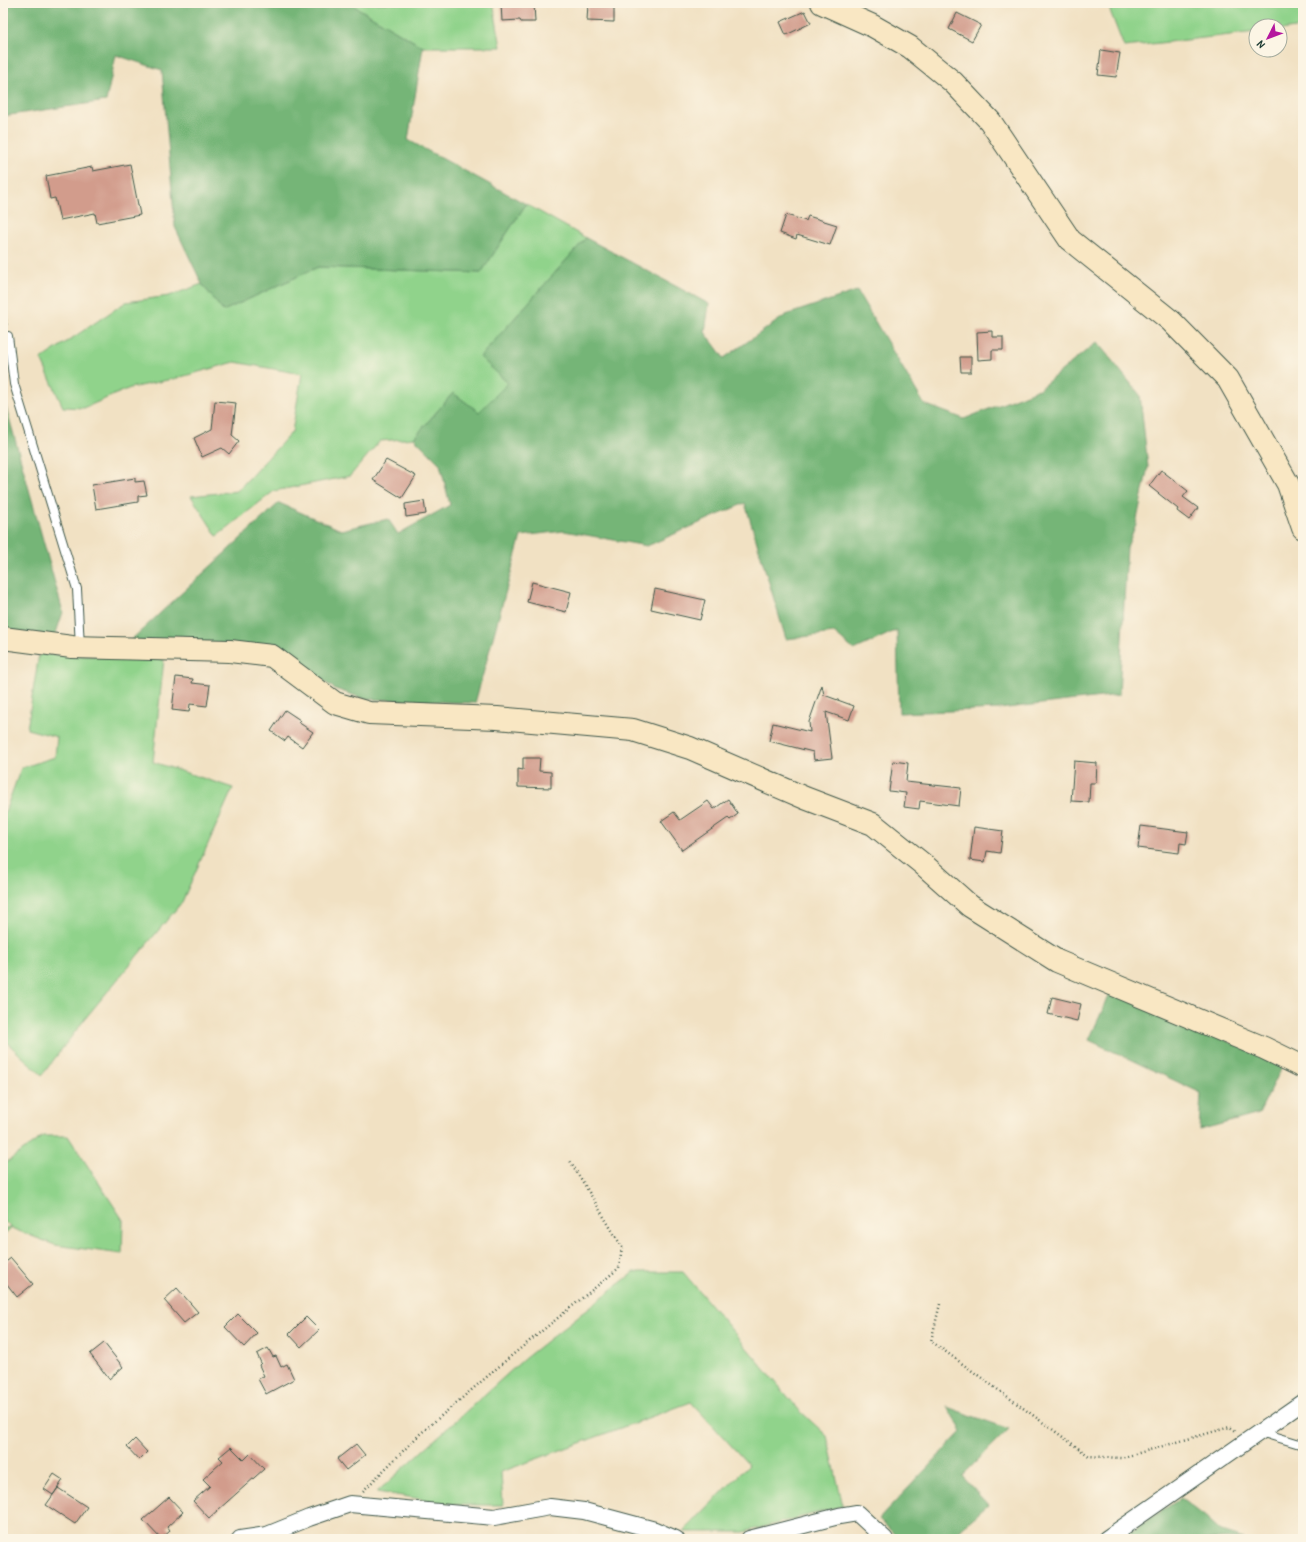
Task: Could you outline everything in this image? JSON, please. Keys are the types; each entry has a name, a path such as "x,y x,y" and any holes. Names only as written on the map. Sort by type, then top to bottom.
{"street":[{"path":"822,3 873,26 910,47 953,82 990,121 1070,240 1171,321 1228,379 1288,484 1303,528"},
{"path":"3,638 80,648 230,651 272,656 335,703 369,713 497,718 633,730 690,748 805,798 873,824 924,865 970,906 1057,960 1222,1030 1303,1067"},
{"path":"1106,1539 1303,1402"},
{"path":"240,1539 266,1535 350,1504 494,1517 550,1507 584,1511 655,1530 676,1539"},
{"path":"749,1539 839,1516 857,1514 885,1539"}],"lane":[{"path":"8,336 14,384 77,589 80,648"},
{"path":"1254,1436 1303,1446"}],"path":[{"path":"3,300 8,336"},
{"path":"350,1504 420,1434 510,1357 619,1268 622,1247 569,1159"},
{"path":"940,1304 931,1340 1089,1456 1121,1458 1230,1427 1254,1436"}],"green space":[{"path":"3,3 349,3 423,47 408,140 526,204 481,273 318,267 223,311 202,284 175,227 162,70 116,55 106,101 3,116"},
{"path":"349,3 493,3 501,47 423,47"},
{"path":"1107,3 1303,3 1303,27 1288,29 1288,18 1248,18 1248,33 1124,47"},
{"path":"526,204 586,238 480,357 508,383 479,412 453,393 414,438 380,441 350,476 274,491 217,536 191,496 237,491 292,432 302,374 235,362 177,378 130,388 84,408 63,407 41,359 126,302 169,296 202,284 223,311 318,267 481,273"},
{"path":"586,238 709,304 705,332 724,358 786,315 857,291 924,404 964,419 1039,389 1097,342 1140,395 1148,467 1136,524 1127,547 1119,695 998,709 899,713 897,630 854,650 834,633 786,639 745,503 647,546 564,531 521,536 475,703 365,699 335,689 271,646 130,641 279,503 341,530 388,519 398,534 450,505 440,464 414,438 453,393 479,412 508,383 480,357"},
{"path":"3,396 63,612 55,636 3,632"},
{"path":"39,654 164,659 153,762 233,788 182,902 88,1015 42,1075 3,1039 3,817 21,768 55,757 57,737 27,729"},
{"path":"1111,991 1283,1065 1259,1114 1199,1130 1201,1093 1089,1040"},
{"path":"43,1136 68,1136 123,1220 122,1254 55,1245 11,1228 3,1220 3,1165"},
{"path":"3,1228 11,1228 3,1235"},
{"path":"634,1272 683,1272 799,1410 827,1436 843,1506 744,1532 683,1532 749,1465 691,1402 501,1472 503,1505 459,1505 377,1492 524,1359"},
{"path":"947,1407 1009,1429 962,1476 988,1505 949,1539 899,1539 879,1519 962,1431"},
{"path":"1181,1498 1207,1518 1222,1532 1244,1539 1120,1539"}],"building":[{"path":"501,3 534,3 535,22 521,22 520,20 502,21"},
{"path":"588,3 614,3 614,22 587,21"},
{"path":"805,11 811,23 786,35 780,22"},
{"path":"957,13 981,25 972,41 949,29"},
{"path":"1101,50 1120,53 1116,77 1098,75"},
{"path":"130,164 140,215 97,223 95,213 60,220 55,198 50,199 46,176 92,167 93,171"},
{"path":"786,215 806,221 808,216 837,225 830,245 797,235 796,239 780,233"},
{"path":"992,331 992,337 1003,337 1003,350 992,350 992,359 978,360 977,332"},
{"path":"960,357 971,357 971,372 961,372"},
{"path":"215,401 236,403 232,435 239,441 229,454 222,448 202,457 194,438 212,429"},
{"path":"386,460 416,476 402,498 373,480"},
{"path":"1161,470 1188,491 1183,497 1198,508 1189,520 1177,511 1178,509 1149,486"},
{"path":"135,478 135,482 144,481 147,495 138,496 138,502 96,509 92,485"},
{"path":"424,501 426,514 406,517 405,504"},
{"path":"532,582 571,592 566,612 527,602"},
{"path":"655,589 705,600 700,620 651,609"},
{"path":"176,677 193,679 192,683 210,685 207,706 190,704 189,712 172,710"},
{"path":"822,685 824,695 854,706 849,720 826,712 832,758 814,760 813,752 769,741 773,723 810,732 809,722"},
{"path":"285,710 300,720 298,722 313,732 302,747 288,737 285,741 271,731"},
{"path":"523,758 540,758 539,771 551,772 551,788 518,787 518,769 523,770"},
{"path":"893,761 908,763 906,782 961,788 959,806 920,801 919,809 904,807 906,793 889,791"},
{"path":"1074,761 1097,763 1096,783 1090,783 1089,802 1071,801"},
{"path":"728,799 738,814 730,820 728,818 682,850 661,821 674,812 680,820 708,801 714,809"},
{"path":"1141,826 1188,832 1186,844 1180,843 1179,853 1138,848"},
{"path":"974,827 1003,831 1000,853 987,851 985,862 970,860"},
{"path":"1052,997 1081,1004 1077,1021 1048,1014"},
{"path":"11,1258 33,1284 17,1297 3,1279 3,1264"},
{"path":"177,1288 198,1312 184,1323 164,1300"},
{"path":"238,1314 257,1333 244,1347 225,1327"},
{"path":"306,1317 319,1330 301,1347 289,1334"},
{"path":"104,1343 123,1367 109,1379 90,1354"},
{"path":"268,1348 273,1357 276,1356 281,1367 287,1364 294,1379 266,1394 258,1379 264,1376 259,1365 261,1363 257,1354"},
{"path":"135,1439 147,1452 139,1460 127,1447"},
{"path":"356,1444 365,1455 346,1470 337,1459"},
{"path":"231,1447 244,1460 250,1454 264,1469 209,1518 193,1501 210,1486 203,1479 223,1461 219,1457"},
{"path":"54,1474 63,1480 53,1495 44,1489"},
{"path":"58,1488 87,1507 75,1524 46,1505"},
{"path":"169,1497 183,1512 167,1527 170,1531 161,1539 143,1520"}]}
